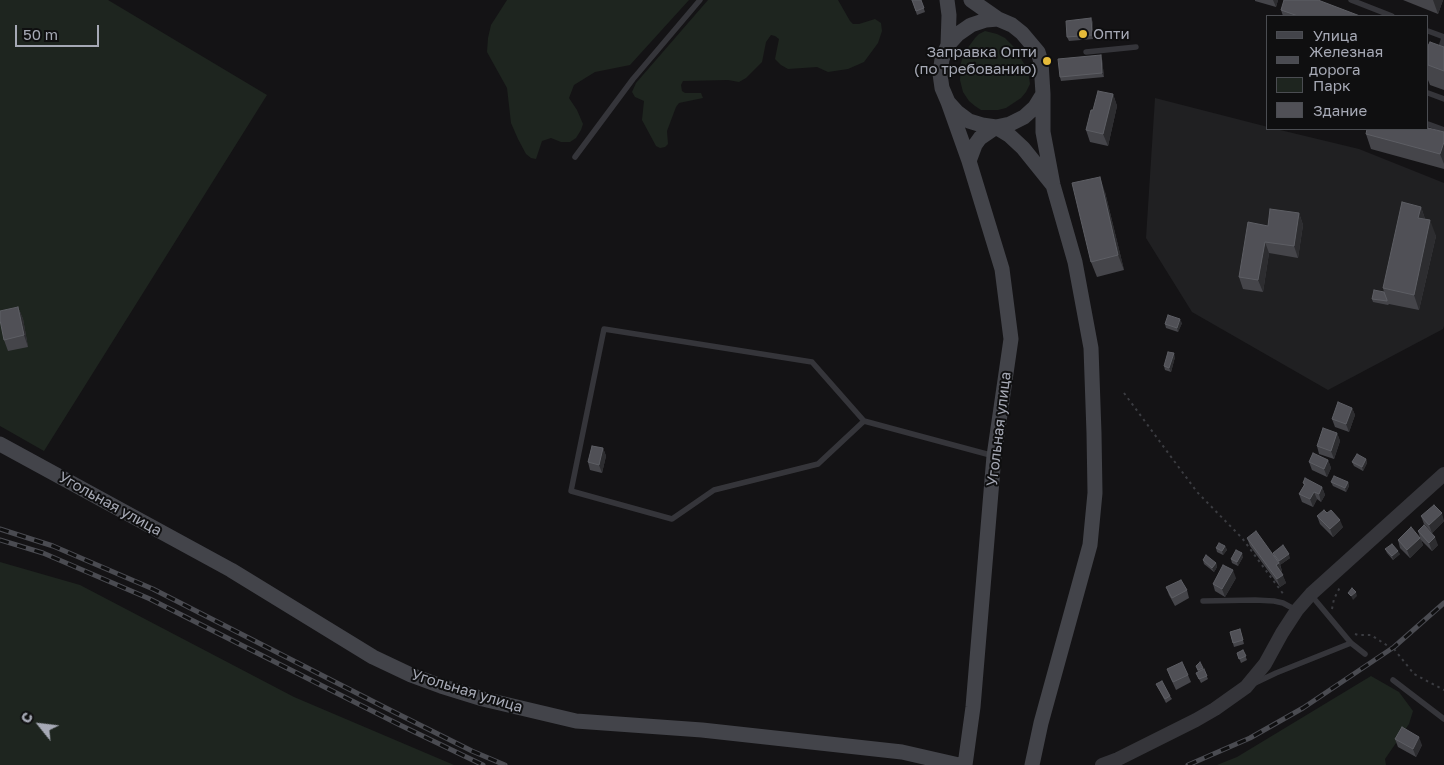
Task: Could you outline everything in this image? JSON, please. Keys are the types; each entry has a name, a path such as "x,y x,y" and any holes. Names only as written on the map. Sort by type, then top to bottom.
{"main road":[{"path":"947,0 949,15 948,46"},
{"path":"971,0 998,19 1012,25 1022,33 1038,52 1041,62 1043,132 1053,186 1075,262 1091,348 1095,493 1090,545 1041,723 1032,765"},
{"path":"998,19 986,20 971,25 958,34 948,46 942,59 940,74 942,88 948,102 957,112 969,120 982,125 996,127 1010,124 1024,117 1035,107 1043,94"},
{"name":"Угольная улица","path":"948,102 969,162 1002,269 1011,339 994,456 972,708 965,765"},
{"path":"969,162 975,145 980,138 996,127"},
{"path":"996,127 1009,135 1023,148 1053,186"},
{"name":"Угольная улица","path":"0,444 231,570 373,657 411,675 441,686 483,699 576,721 702,730 902,752 959,765"}],"street":[{"path":"1102,765 1196,720 1216,709 1246,688 1265,664 1282,633 1292,608 1311,594 1444,474"}],"lane":[{"path":"575,157 633,79 700,0"},
{"path":"1351,0 1389,15"},
{"path":"1429,31 1444,38 1438,55"},
{"path":"1086,52 1136,47"},
{"path":"1429,93 1444,99"},
{"path":"1429,124 1444,130"},
{"path":"864,422 818,464 714,490 672,519 571,491 604,329 812,362 864,422 994,456"},
{"path":"1311,594 1351,643 1365,654"},
{"path":"1203,601 1274,601 1292,608"},
{"path":"1246,688 1276,673 1351,643"},
{"path":"1393,680 1444,719"}],"path":[{"path":"1124,393 1197,492 1242,538 1292,608"},
{"path":"1333,612 1334,599 1345,580"},
{"path":"1355,634 1371,635 1392,649 1414,674 1444,690"}],"shaded area":[{"path":"1155,98 1266,126 1266,130 1280,130 1359,149 1444,183 1444,326 1443,329 1328,390 1192,312 1146,238"}],"green space":[{"path":"0,0 108,0 267,95 44,451 0,426"},
{"path":"507,0 689,0 630,65 595,72 574,85 569,98 583,124 581,130 576,138 570,142 561,142 551,138 542,141 536,159 526,154 518,139 511,123 507,88 487,52 491,25"},
{"path":"708,0 838,0 853,24 875,19 881,23 882,31 878,43 864,62 848,69 828,72 817,67 788,69 775,59 779,39 771,35 766,42 762,62 746,78 739,82 728,80 683,81 681,85 682,91 685,93 701,93 703,98 679,103 667,131 668,144 660,148 656,146 642,120 644,101 635,97 632,92 636,83"},
{"path":"985,31 1005,38 1014,47 1026,67 1029,77 1030,84 1021,98 1006,108 998,110 981,110 975,106 963,92 960,80 961,63 964,53 975,38"},
{"path":"0,562 80,585 294,697 454,765 0,765"},
{"path":"1371,676 1399,692 1413,711 1409,724 1385,759 1386,765 1217,765 1237,757"}],"building":[{"path":"912,0 921,0 924,8 916,11"},
{"path":"1284,0 1318,0 1357,15 1295,15 1281,10"},
{"path":"1091,18 1092,35 1067,37 1066,21"},
{"path":"1430,42 1444,47 1444,71 1429,65"},
{"path":"1101,55 1102,73 1060,77 1058,59"},
{"path":"1098,91 1113,94 1103,134 1086,130"},
{"path":"1429,128 1444,132 1444,142 1440,154 1366,134 1367,130 1429,130"},
{"path":"1100,177 1118,255 1091,262 1072,183"},
{"path":"1402,202 1421,207 1418,218 1430,220 1414,295 1383,288"},
{"path":"1270,209 1299,213 1294,246 1265,242 1258,280 1239,277 1248,222 1268,226"},
{"path":"1374,290 1384,292 1387,301 1372,299"},
{"path":"18,307 24,335 4,340 0,311"},
{"path":"1168,315 1180,319 1177,328 1165,324"},
{"path":"1168,352 1174,353 1169,368 1164,366"},
{"path":"1338,402 1352,408 1346,424 1332,419"},
{"path":"1323,428 1337,433 1331,451 1317,446"},
{"path":"592,446 603,448 599,465 588,462"},
{"path":"1313,453 1328,460 1324,469 1309,462"},
{"path":"1357,454 1366,459 1362,467 1352,462"},
{"path":"1334,476 1348,482 1345,488 1331,482"},
{"path":"1305,478 1322,487 1319,494 1314,492 1310,499 1299,494 1305,484 1303,483"},
{"path":"1434,505 1442,513 1429,525 1421,516"},
{"path":"1324,510 1327,513 1331,510 1340,520 1330,529 1317,516"},
{"path":"1424,525 1435,537 1429,543 1418,531"},
{"path":"1411,527 1420,538 1407,550 1398,540"},
{"path":"1256,531 1279,563 1276,565 1283,575 1277,579 1247,538"},
{"path":"1219,543 1225,546 1222,551 1216,548"},
{"path":"1392,544 1398,551 1392,556 1385,549"},
{"path":"1283,545 1289,554 1279,561 1273,553"},
{"path":"1236,550 1242,553 1237,562 1231,559"},
{"path":"1206,555 1216,563 1212,568 1203,560"},
{"path":"1223,565 1233,570 1222,589 1213,584"},
{"path":"1181,580 1187,590 1172,598 1166,587"},
{"path":"1352,588 1356,592 1351,596 1348,593"},
{"path":"1240,629 1243,640 1233,643 1230,632"},
{"path":"1243,650 1246,656 1239,659 1237,653"},
{"path":"1182,662 1188,675 1173,682 1167,669"},
{"path":"1200,662 1203,668 1198,670 1196,666"},
{"path":"1204,669 1207,676 1199,679 1196,673"},
{"path":"1162,681 1170,696 1165,699 1156,684"},
{"path":"1402,727 1419,737 1413,749 1395,739"}],"railway":[{"path":"0,529 53,546 153,589 386,708 472,751 505,765"},
{"path":"0,540 43,553 150,599 483,765"},
{"path":"1188,765 1250,738 1303,708 1394,647 1444,603"}],"place":[{"name":"Опти","path":"1083,34"},
{"name":"Заправка Опти (по требованию)","path":"1047,61"}]}
